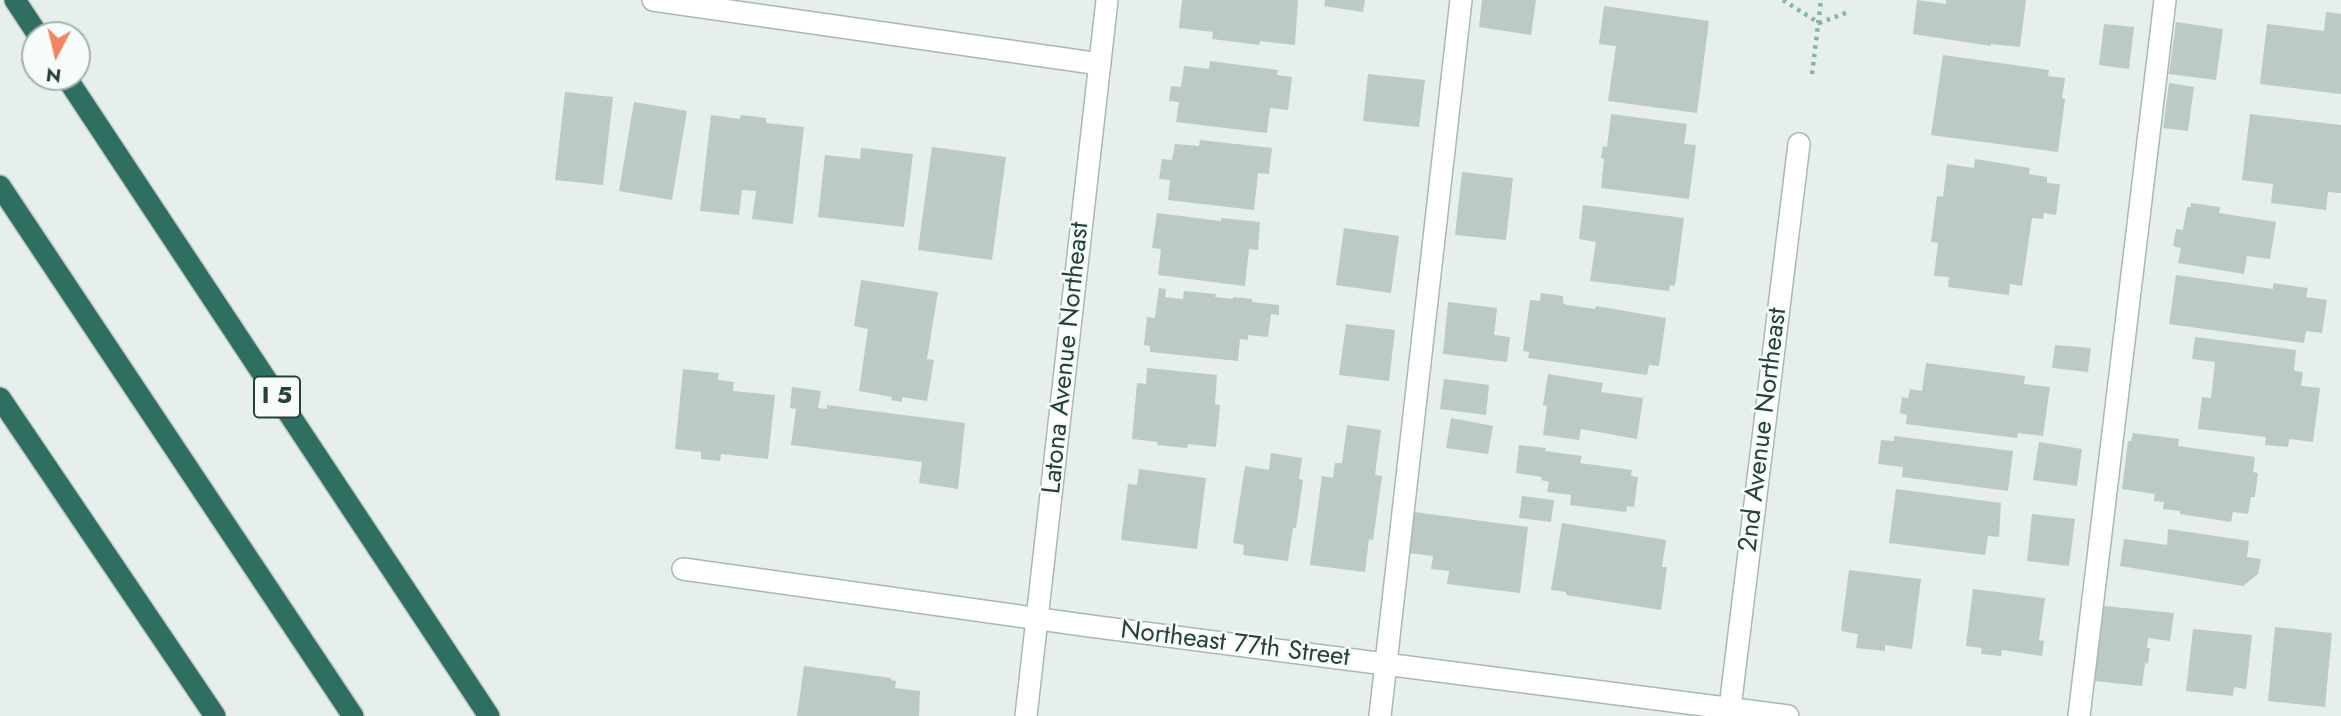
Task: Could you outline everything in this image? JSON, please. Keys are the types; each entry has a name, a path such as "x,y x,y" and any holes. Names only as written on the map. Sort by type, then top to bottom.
{"highway":[{"path":"15,0 29,21"},
{"name":"I 5","path":"75,91 489,716"},
{"path":"0,186 353,716"},
{"path":"0,398 215,716"}],"street":[{"path":"653,0 1100,64"},
{"name":"Latona Avenue Northeast","path":"1026,716 1107,0"},
{"path":"1380,716 1461,0"},
{"path":"2079,716 2165,0"},
{"name":"2nd Avenue Northeast","path":"1730,712 1799,144"},
{"name":"Northeast 77th Street","path":"683,569 1730,712 1788,716"}],"path":[{"path":"1783,0 1819,23"},
{"path":"1812,74 1821,0"},
{"path":"1819,23 1848,12"}],"building":[{"path":"1182,0 1298,0 1295,45 1260,41 1259,45 1212,39 1213,32 1179,28"},
{"path":"1325,0 1365,0 1363,12 1324,6"},
{"path":"1482,0 1536,0 1531,35 1479,27"},
{"path":"1917,0 1946,4 1946,0 2026,0 2020,47 1991,46 1913,34"},
{"path":"1604,6 1709,21 1697,113 1608,101 1616,46 1599,44"},
{"path":"2326,12 2341,14 2341,94 2260,84 2267,24 2324,31"},
{"path":"2176,22 2223,29 2216,80 2169,74"},
{"path":"2104,24 2134,27 2129,69 2099,65"},
{"path":"1943,55 2049,70 2048,76 2065,78 2058,152 1931,135"},
{"path":"1210,61 1278,70 1277,75 1292,77 1288,110 1270,108 1267,133 1176,122 1179,102 1169,101 1171,86 1181,87 1184,66 1209,69"},
{"path":"1368,74 1425,80 1419,127 1363,121"},
{"path":"2169,83 2194,87 2188,131 2163,128"},
{"path":"565,92 613,97 603,185 555,180"},
{"path":"634,102 687,111 672,200 619,191"},
{"path":"1611,114 1687,124 1684,144 1696,145 1689,199 1601,188 1604,159 1601,158 1603,146 1607,147"},
{"path":"2250,114 2341,125 2341,193 2328,192 2326,210 2271,203 2273,184 2242,180"},
{"path":"711,115 740,119 741,115 766,118 766,123 804,127 793,224 752,219 756,191 742,190 739,215 700,211"},
{"path":"1200,140 1272,148 1269,174 1258,173 1254,210 1168,200 1170,180 1159,179 1162,159 1172,160 1175,144 1199,146"},
{"path":"932,147 1006,157 992,260 918,250"},
{"path":"861,148 913,154 904,227 818,217 825,155 860,159"},
{"path":"1975,159 2030,168 2029,174 2047,177 2047,183 2060,184 2056,215 2044,213 2043,219 2032,218 2022,286 2010,284 2009,295 1948,287 1949,277 1934,276 1938,243 1931,242 1937,196 1943,197 1947,164 1974,168"},
{"path":"1462,172 1513,178 1506,240 1455,235"},
{"path":"2191,203 2220,207 2219,213 2276,222 2270,259 2247,256 2244,274 2178,263 2181,248 2173,246 2176,229 2183,230 2187,207 2191,207"},
{"path":"1583,205 1684,218 1675,286 1670,285 1669,291 1590,281 1596,242 1579,239"},
{"path":"1157,213 1221,221 1221,218 1260,222 1258,250 1249,249 1245,286 1158,275 1161,249 1152,248"},
{"path":"1344,228 1399,236 1391,293 1336,285"},
{"path":"2176,275 2273,289 2273,283 2308,288 2306,297 2327,300 2322,333 2306,331 2304,343 2169,324"},
{"path":"861,280 938,292 927,359 934,360 927,401 902,397 902,402 891,400 892,397 859,391 868,329 854,326"},
{"path":"1159,288 1166,289 1165,297 1183,299 1184,291 1279,305 1279,315 1271,314 1268,337 1248,335 1248,340 1240,339 1238,361 1150,352 1150,346 1144,345 1147,317 1155,318"},
{"path":"1541,293 1563,296 1563,303 1567,305 1595,309 1596,306 1666,318 1659,366 1649,365 1647,375 1528,358 1529,352 1523,351 1530,300 1540,301"},
{"path":"1448,302 1497,308 1494,335 1510,337 1507,362 1443,354"},
{"path":"1346,324 1395,330 1389,381 1339,375"},
{"path":"2195,337 2296,350 2294,371 2303,372 2301,386 2320,388 2313,442 2289,439 2288,447 2265,445 2266,437 2198,429 2202,397 2211,398 2215,362 2192,359"},
{"path":"2055,345 2091,348 2088,372 2052,368"},
{"path":"1926,363 2025,376 2024,384 2050,387 2043,436 2018,433 2017,438 1906,424 1907,415 1900,413 1902,397 1908,398 1910,389 1922,391"},
{"path":"1147,368 1217,375 1215,404 1220,405 1216,447 1188,444 1187,448 1132,439 1137,383 1146,384"},
{"path":"683,369 719,373 718,380 734,382 733,391 775,395 768,459 721,454 720,461 701,459 701,452 675,449"},
{"path":"1548,374 1603,383 1601,392 1643,398 1637,439 1581,429 1579,440 1543,435 1547,406 1543,405"},
{"path":"1444,379 1489,385 1486,415 1440,409"},
{"path":"792,387 821,391 818,408 827,409 827,405 965,423 958,489 919,483 922,462 791,445 796,409 790,408"},
{"path":"1451,418 1493,426 1488,454 1446,448"},
{"path":"1347,425 1381,430 1375,475 1382,476 1373,540 1369,539 1365,572 1310,565 1322,476 1333,478 1335,463 1342,463"},
{"path":"2133,433 2179,439 2178,446 2255,457 2253,472 2258,473 2255,497 2251,497 2248,514 2233,512 2231,522 2180,514 2180,511 2163,509 2164,502 2154,501 2155,494 2122,489 2128,441 2131,441"},
{"path":"1894,436 2013,451 2008,491 1902,477 1903,467 1878,464 1881,440 1894,441"},
{"path":"2039,442 2082,449 2077,486 2033,480"},
{"path":"1519,445 1582,456 1580,463 1632,470 1631,476 1638,477 1634,507 1627,506 1626,512 1570,505 1571,495 1547,492 1549,482 1541,480 1542,477 1516,473"},
{"path":"1271,453 1302,458 1299,479 1303,480 1288,561 1243,555 1244,545 1233,543 1245,466 1269,470"},
{"path":"1139,469 1206,478 1197,549 1121,540 1128,484 1137,485"},
{"path":"1896,489 2001,503 1999,537 1988,536 1985,555 1889,543"},
{"path":"1522,496 1554,500 1551,522 1519,518"},
{"path":"1414,512 1528,527 1520,593 1447,584 1449,571 1431,569 1433,556 1408,553"},
{"path":"2032,514 2075,519 2069,566 2027,561"},
{"path":"1562,523 1666,540 1662,567 1667,567 1661,610 1566,595 1566,592 1551,590"},
{"path":"2168,529 2249,541 2247,557 2261,559 2258,574 2243,586 2120,566 2124,539 2167,545"},
{"path":"1849,570 1921,579 1912,649 1885,645 1885,651 1856,648 1858,634 1841,631"},
{"path":"1973,589 2045,598 2039,640 2044,641 2042,656 2002,650 2001,656 1981,654 1982,648 1966,646"},
{"path":"2104,606 2174,613 2170,641 2148,638 2148,664 2145,663 2142,686 2095,681"},
{"path":"2275,627 2332,633 2325,707 2268,701"},
{"path":"2193,629 2252,635 2246,689 2234,687 2233,696 2186,691"},
{"path":"804,666 891,678 896,681 895,688 920,691 919,716 797,716"}]}
